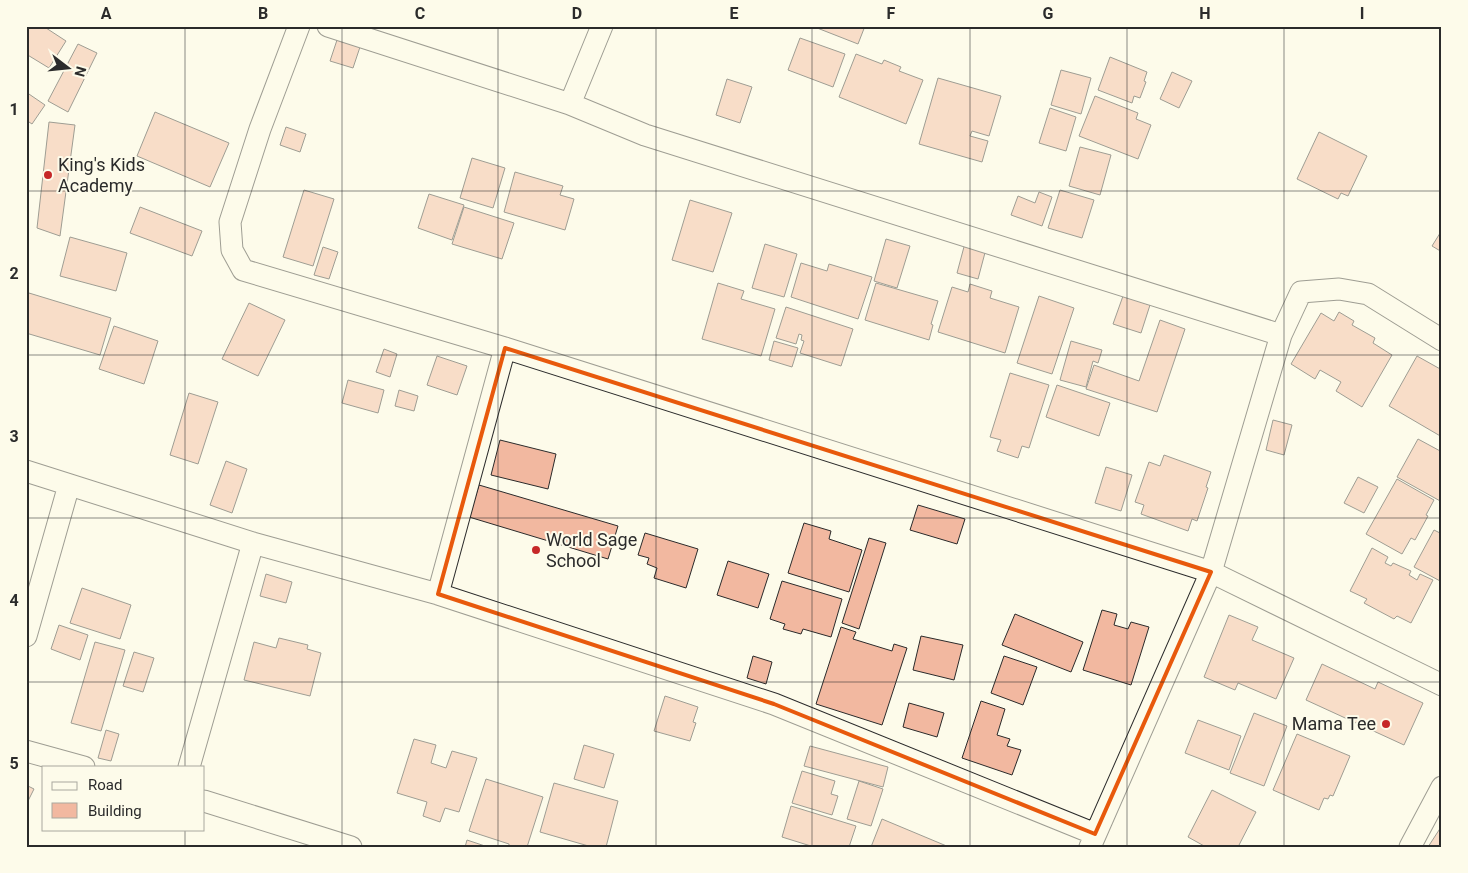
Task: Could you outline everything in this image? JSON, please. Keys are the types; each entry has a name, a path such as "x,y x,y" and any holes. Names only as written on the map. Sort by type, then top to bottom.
{"street":[{"path":"299,26 260,129 230,222 232,250 243,270 505,348 1211,572 1440,678"},
{"path":"328,26 570,104 645,135 1280,335"},
{"path":"570,104 602,26"},
{"path":"26,471 253,543 438,594 774,704 1092,840 1211,572 1280,335 1301,292 1339,288 1368,294 1442,340"},
{"path":"438,594 505,348"},
{"path":"26,636 69,485"},
{"path":"189,766 253,543"},
{"path":"26,750 81,766"},
{"path":"1410,847 1442,787"},
{"path":"205,801 351,847"}],"highlighted area":[{"path":"505,348 1211,572 1095,834 774,704 438,594"}],"building":[{"path":"26,26 43,26 66,41 49,68 26,54"},
{"path":"812,26 865,26 858,44"},
{"path":"800,38 845,54 833,87 788,70"},
{"path":"337,40 360,47 353,68 330,61"},
{"path":"78,44 97,53 68,112 48,101"},
{"path":"856,54 882,64 884,60 901,67 899,71 923,80 906,124 839,97"},
{"path":"1110,57 1147,72 1144,81 1146,82 1140,98 1134,96 1132,103 1098,90"},
{"path":"1061,70 1091,78 1081,114 1051,105"},
{"path":"1172,72 1192,81 1179,108 1160,99"},
{"path":"938,78 1001,96 989,136 972,131 970,136 988,141 982,162 919,144"},
{"path":"727,79 752,87 740,123 716,115"},
{"path":"26,92 45,105 32,124 26,120"},
{"path":"1095,96 1138,113 1136,119 1151,125 1138,159 1079,136"},
{"path":"1050,108 1076,117 1066,151 1039,143"},
{"path":"155,112 229,143 210,187 137,156"},
{"path":"49,122 75,125 60,236 37,228"},
{"path":"286,127 306,134 300,152 280,145"},
{"path":"1319,132 1367,156 1348,196 1341,193 1338,199 1297,179"},
{"path":"1080,147 1111,155 1100,195 1069,186"},
{"path":"472,158 505,168 493,208 460,198"},
{"path":"515,172 563,186 560,195 574,199 565,230 504,212"},
{"path":"304,190 334,199 313,266 283,257"},
{"path":"1060,190 1094,200 1082,238 1048,228"},
{"path":"1039,192 1052,197 1042,226 1011,215 1018,196 1035,203"},
{"path":"429,194 464,205 452,240 418,228"},
{"path":"690,200 732,213 713,272 672,260"},
{"path":"140,207 202,231 192,256 130,233"},
{"path":"464,207 514,223 502,259 452,244"},
{"path":"1442,230 1442,252 1432,246"},
{"path":"70,237 127,253 116,291 60,276"},
{"path":"886,239 910,246 897,288 874,281"},
{"path":"965,243 986,249 978,279 957,273"},
{"path":"765,244 797,254 784,297 752,288"},
{"path":"323,247 338,252 329,279 314,275"},
{"path":"801,263 827,271 829,264 872,277 858,319 791,297"},
{"path":"718,283 744,291 741,299 775,309 761,356 702,339"},
{"path":"876,283 938,301 931,324 933,325 929,340 865,320"},
{"path":"970,284 992,291 990,298 1019,307 1005,353 938,332 952,287 968,292"},
{"path":"29,293 111,318 100,355 26,333 26,302"},
{"path":"1039,296 1074,308 1052,374 1017,363"},
{"path":"1123,296 1150,305 1141,333 1113,324"},
{"path":"249,303 285,320 258,376 222,359"},
{"path":"786,307 853,329 841,366 800,353 804,341 801,340 802,335 799,334 796,344 776,338"},
{"path":"1339,312 1354,321 1352,325 1375,338 1373,343 1392,355 1362,407 1336,391 1341,382 1320,370 1315,379 1291,364 1321,313 1334,321"},
{"path":"1160,320 1185,329 1157,412 1086,389 1094,365 1139,381"},
{"path":"114,326 158,341 144,384 99,369"},
{"path":"774,341 798,348 792,367 769,360"},
{"path":"1071,341 1102,350 1098,363 1093,361 1086,387 1060,380"},
{"path":"384,349 397,354 390,377 376,372"},
{"path":"437,356 467,366 457,395 427,385"},
{"path":"1417,356 1442,370 1442,437 1389,406"},
{"path":"1010,373 1049,385 1029,448 1022,446 1018,458 997,451 1001,440 990,437"},
{"path":"348,380 384,390 378,413 342,403"},
{"path":"1057,385 1110,403 1099,436 1046,417"},
{"path":"399,390 418,396 414,411 395,406"},
{"path":"189,393 218,402 198,464 170,455"},
{"path":"1273,420 1292,425 1284,455 1266,450"},
{"path":"1418,439 1442,452 1442,502 1397,477"},
{"path":"500,440 556,454 548,489 491,475"},
{"path":"1164,455 1211,472 1206,487 1208,488 1197,521 1192,519 1188,531 1141,514 1144,505 1135,502 1149,462 1160,466"},
{"path":"226,461 247,469 232,513 210,505"},
{"path":"1106,467 1132,475 1121,511 1095,503"},
{"path":"1358,477 1378,487 1364,513 1344,503"},
{"path":"1397,479 1434,500 1415,540 1411,538 1402,554 1366,534"},
{"path":"479,485 618,526 608,559 469,517"},
{"path":"918,505 965,519 957,544 910,530"},
{"path":"804,523 831,531 829,539 862,550 849,592 788,573"},
{"path":"1434,530 1442,534 1442,582 1414,567"},
{"path":"645,533 698,549 686,588 654,578 657,568 647,564 649,558 638,555"},
{"path":"869,538 886,543 859,629 842,623"},
{"path":"1372,548 1388,557 1385,563 1391,566 1393,563 1411,571 1409,575 1417,580 1420,574 1433,580 1411,623 1397,616 1394,619 1364,603 1367,599 1350,591"},
{"path":"728,561 769,574 758,608 717,595"},
{"path":"266,574 292,582 286,603 260,596"},
{"path":"782,581 842,599 831,637 803,629 801,634 783,629 785,624 770,619"},
{"path":"82,588 131,605 120,639 70,623"},
{"path":"1102,610 1117,614 1114,625 1128,629 1131,622 1149,627 1131,685 1083,670"},
{"path":"1015,614 1083,642 1071,672 1002,645"},
{"path":"1229,615 1258,627 1252,640 1294,658 1276,699 1238,683 1235,690 1204,677"},
{"path":"59,625 88,635 80,660 51,649"},
{"path":"841,627 856,632 853,639 892,651 894,644 907,648 882,725 816,704"},
{"path":"921,636 963,645 954,680 913,670"},
{"path":"279,638 308,645 307,649 321,653 310,696 244,680 254,642 276,648"},
{"path":"95,642 125,650 101,731 71,723"},
{"path":"134,652 154,658 143,692 123,686"},
{"path":"753,656 772,662 766,684 747,678"},
{"path":"1004,656 1037,667 1023,705 991,693"},
{"name":"Mama Tee","path":"1322,664 1375,689 1378,682 1423,703 1404,745 1306,700"},
{"path":"665,696 698,707 693,722 696,723 690,741 654,731"},
{"path":"981,701 1005,709 997,735 1010,739 1007,746 1021,750 1012,775 962,758"},
{"path":"909,703 944,713 937,737 903,727"},
{"path":"1254,713 1287,726 1264,786 1230,773"},
{"path":"1198,720 1241,736 1229,770 1185,753"},
{"path":"106,730 119,734 111,761 98,758"},
{"path":"1297,734 1350,756 1333,796 1330,795 1328,799 1324,798 1319,810 1273,790"},
{"path":"414,739 436,745 431,763 446,768 452,751 477,758 459,812 445,808 440,822 423,816 427,802 397,793"},
{"path":"584,745 614,754 604,788 574,779"},
{"path":"810,746 888,767 883,787 804,766"},
{"path":"802,771 835,781 831,794 838,796 832,815 792,803"},
{"path":"486,779 543,797 527,847 509,847 509,844 469,831"},
{"path":"859,781 883,789 871,826 847,819"},
{"path":"554,783 618,801 606,847 592,847 540,832"},
{"path":"26,785 34,789 28,801 26,800"},
{"path":"1212,790 1256,812 1238,847 1206,847 1188,837"},
{"path":"791,806 856,826 849,847 814,847 782,837"},
{"path":"882,819 949,847 871,847"},
{"path":"1441,827 1442,847 1428,847"},
{"path":"467,840 488,847 465,847"}],"place":[{"name":"King's Kids Academy","path":"48,175"},
{"name":"World Sage School","path":"536,550"},
{"name":"Mama Tee","path":"1386,724"}]}
